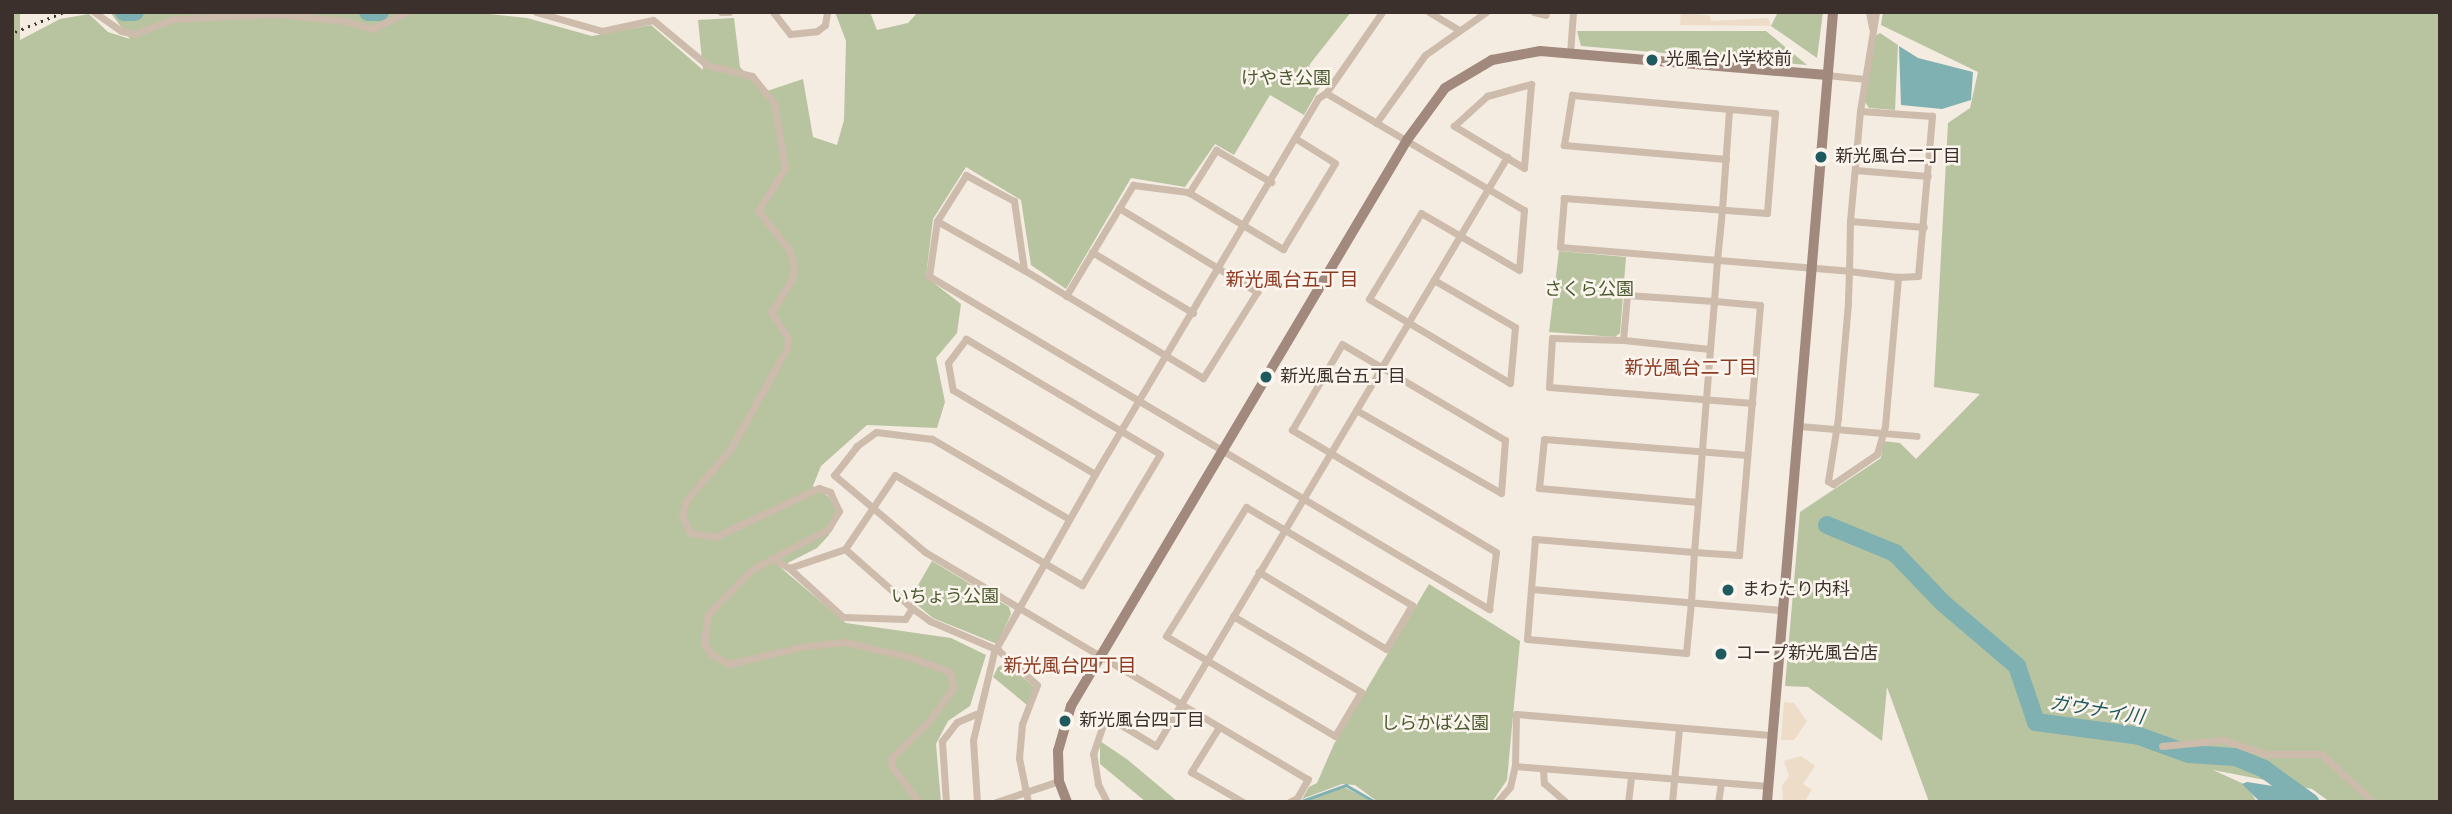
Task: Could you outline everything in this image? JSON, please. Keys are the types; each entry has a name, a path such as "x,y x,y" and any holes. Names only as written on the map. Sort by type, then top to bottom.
{"street":[{"path":"94,12 121,31 135,33 173,19 276,15 346,21 372,29 407,12"},
{"path":"536,12 602,32 653,19 707,65 751,76 774,103 785,168 758,211 789,249 794,267 792,279 771,312 788,338 787,348 730,450 685,500 682,516 690,533 715,537 814,489 830,492 839,506 836,522 751,570 708,614 703,628 711,654 729,664 806,646 845,642 910,657 950,672 953,688 930,720 891,758 892,767 919,802"},
{"path":"721,12 729,12"},
{"path":"773,12 790,34 817,31 825,25 827,12"},
{"path":"977,802 973,783 976,714 996,649 1043,562 1295,138 1382,12"},
{"path":"1429,12 1459,30"},
{"path":"1376,123 1405,77 1459,30 1486,12"},
{"path":"1534,12 1546,15"},
{"path":"1570,54 1573,12"},
{"path":"1767,802 1833,12"},
{"path":"1869,12 1873,30"},
{"path":"1876,12 1860,111 1836,429 1828,481 1833,484 1877,454 1898,277"},
{"path":"1067,802 1059,781 1058,751 1065,721 1101,655 1434,99 1473,68 1515,53 1570,54 1864,79"},
{"path":"1531,84 1524,168 1507,158 1454,126 1487,96 1531,84"},
{"path":"1326,93 1524,210 1519,270 1421,213 1369,299 1510,383 1515,327 1434,280"},
{"path":"1726,159 1564,145 1572,95 1775,113 1768,213 1564,198 1560,247 1898,277 1919,276 1932,116 1860,111"},
{"path":"1623,340 1627,295 1714,301 1760,305 1739,555 1694,552 1535,539 1527,639 1686,653 1691,602 1694,552 1706,399 1714,301 1717,260 1730,108"},
{"path":"1066,296 1133,185 1189,193 1283,249 1335,163 1295,138"},
{"path":"1189,193 1216,150 1270,182"},
{"path":"1107,802 1098,784 1093,754 1106,716 1156,746 1507,158"},
{"path":"1855,170 1928,176"},
{"path":"1024,270 1014,201 966,175 937,220 929,276 1489,609 1496,552 1292,430 1342,344 1505,440 1501,493 1356,410"},
{"path":"937,220 1203,378 1257,292 1119,208"},
{"path":"1850,221 1924,227"},
{"path":"1092,252 1193,313"},
{"path":"1710,349 1623,340 1552,338 1549,387 1752,403"},
{"path":"789,568 845,549 895,475 1082,585 1160,454 966,339 948,363 953,390 1095,474"},
{"path":"1798,426 1917,436"},
{"path":"1069,519 932,439 876,432 857,446 834,475 872,510 925,552 1308,779 1297,798 1289,802"},
{"path":"1698,502 1539,488 1544,439 1747,455"},
{"path":"1233,616 1361,692 1335,736 1166,636 1246,507 1412,605 1386,649 1259,572"},
{"path":"845,549 930,621 996,649 1037,685 1022,724 1018,758 1026,798"},
{"path":"772,558 789,568 843,617 905,619 912,608"},
{"path":"1531,589 1783,610"},
{"path":"946,802 942,741 957,722 976,714"},
{"path":"1497,802 1510,787 1515,766 1516,714 1773,735"},
{"path":"1219,727 1191,772 1244,802"},
{"path":"1672,802 1679,728"},
{"path":"2162,746 2224,740 2265,754 2321,754 2373,802"},
{"path":"1515,766 1768,786"},
{"path":"1542,770 1544,783 1566,802"},
{"path":"1628,802 1631,777"},
{"path":"996,802 1026,798 1059,781"},
{"path":"1718,802 1721,783"}],"green space":[{"name":"けやき公園","path":"12,12 20,12 20,40 60,19 89,14 108,32 130,39 110,12 471,12 527,18 592,36 651,25 703,70 698,20 734,18 740,67 764,92 803,79 813,137 837,145 844,120 846,41 835,12 870,12 877,30 908,23 918,12 1351,12 1310,64 1307,76 1321,85 1304,115 1270,95 1234,155 1215,144 1185,187 1131,178 1066,289 1031,265 1021,200 966,167 933,219 926,277 961,304 957,333 936,358 945,402 937,428 867,425 821,466 813,486 829,497 836,511 829,535 817,548 780,567 846,623 951,638 986,655 970,706 948,721 936,744 941,802 12,802"},
{"path":"1778,12 1823,12 1817,58 1771,26"},
{"path":"1883,12 2440,12 2440,802 2330,802 2312,789 2213,770 2246,785 2257,802 1929,802 1887,687 1882,741 1808,687 1785,686 1800,512 1881,458 1883,441 1900,443 1916,459 1980,394 1934,387 1948,123 1970,108 1978,72 1881,25"},
{"path":"1577,31 1766,31 1807,65 1581,46"},
{"path":"1880,33 1898,45 1895,110 1869,108 1865,102 1875,36"},
{"name":"さくら公園","path":"1559,251 1626,257 1620,333 1615,337 1549,332"},
{"name":"いちょう公園","path":"932,561 1009,607 1011,614 997,644 933,618 910,599"},
{"name":"しらかば公園","path":"1429,584 1520,641 1507,780 1492,802 1378,802 1355,785 1342,784 1302,799 1309,787 1317,783 1334,744"},
{"path":"1006,663 1034,687 1027,705 993,677 998,667"},
{"path":"1100,741 1128,760 1178,802 1146,802 1100,764"},
{"path":"1344,787 1374,802 1306,802 1323,794"}],"shaded area":[{"path":"1681,12 1710,16 1711,21 1768,18 1771,26 1680,25"},
{"path":"1784,702 1794,703 1807,721 1794,740 1781,740"},
{"path":"1801,756 1815,766 1803,784 1812,790 1804,802 1783,802 1782,786 1789,776 1784,761"}],"water":[{"path":"1899,46 1918,58 1973,72 1971,100 1942,109 1901,105"},
{"path":"2247,782 2286,788 2320,802 2260,802 2242,784"}],"waterway":[{"path":"124,12 135,12"},
{"path":"368,12 380,12"},
{"name":"ガウナイ川","path":"1827,525 1895,553 1943,603 2017,666 2036,722 2139,736 2189,754 2235,757 2264,769 2310,802"},
{"path":"1299,802 1346,785 1376,802"}],"railway":[{"path":"15,32 64,12"}],"place":[{"name":"光風台小学校前","path":"1652,60"},
{"name":"新光風台二丁目","path":"1821,157"},
{"name":"新光風台五丁目","path":"1266,377"},
{"name":"まわたり内科","path":"1728,590"},
{"name":"コープ新光風台店","path":"1721,654"},
{"name":"新光風台四丁目","path":"1065,721"}],"district":[{"name":"新光風台五丁目","path":"1292,281"},
{"name":"新光風台二丁目","path":"1691,369"},
{"name":"新光風台四丁目","path":"1070,667"}]}
